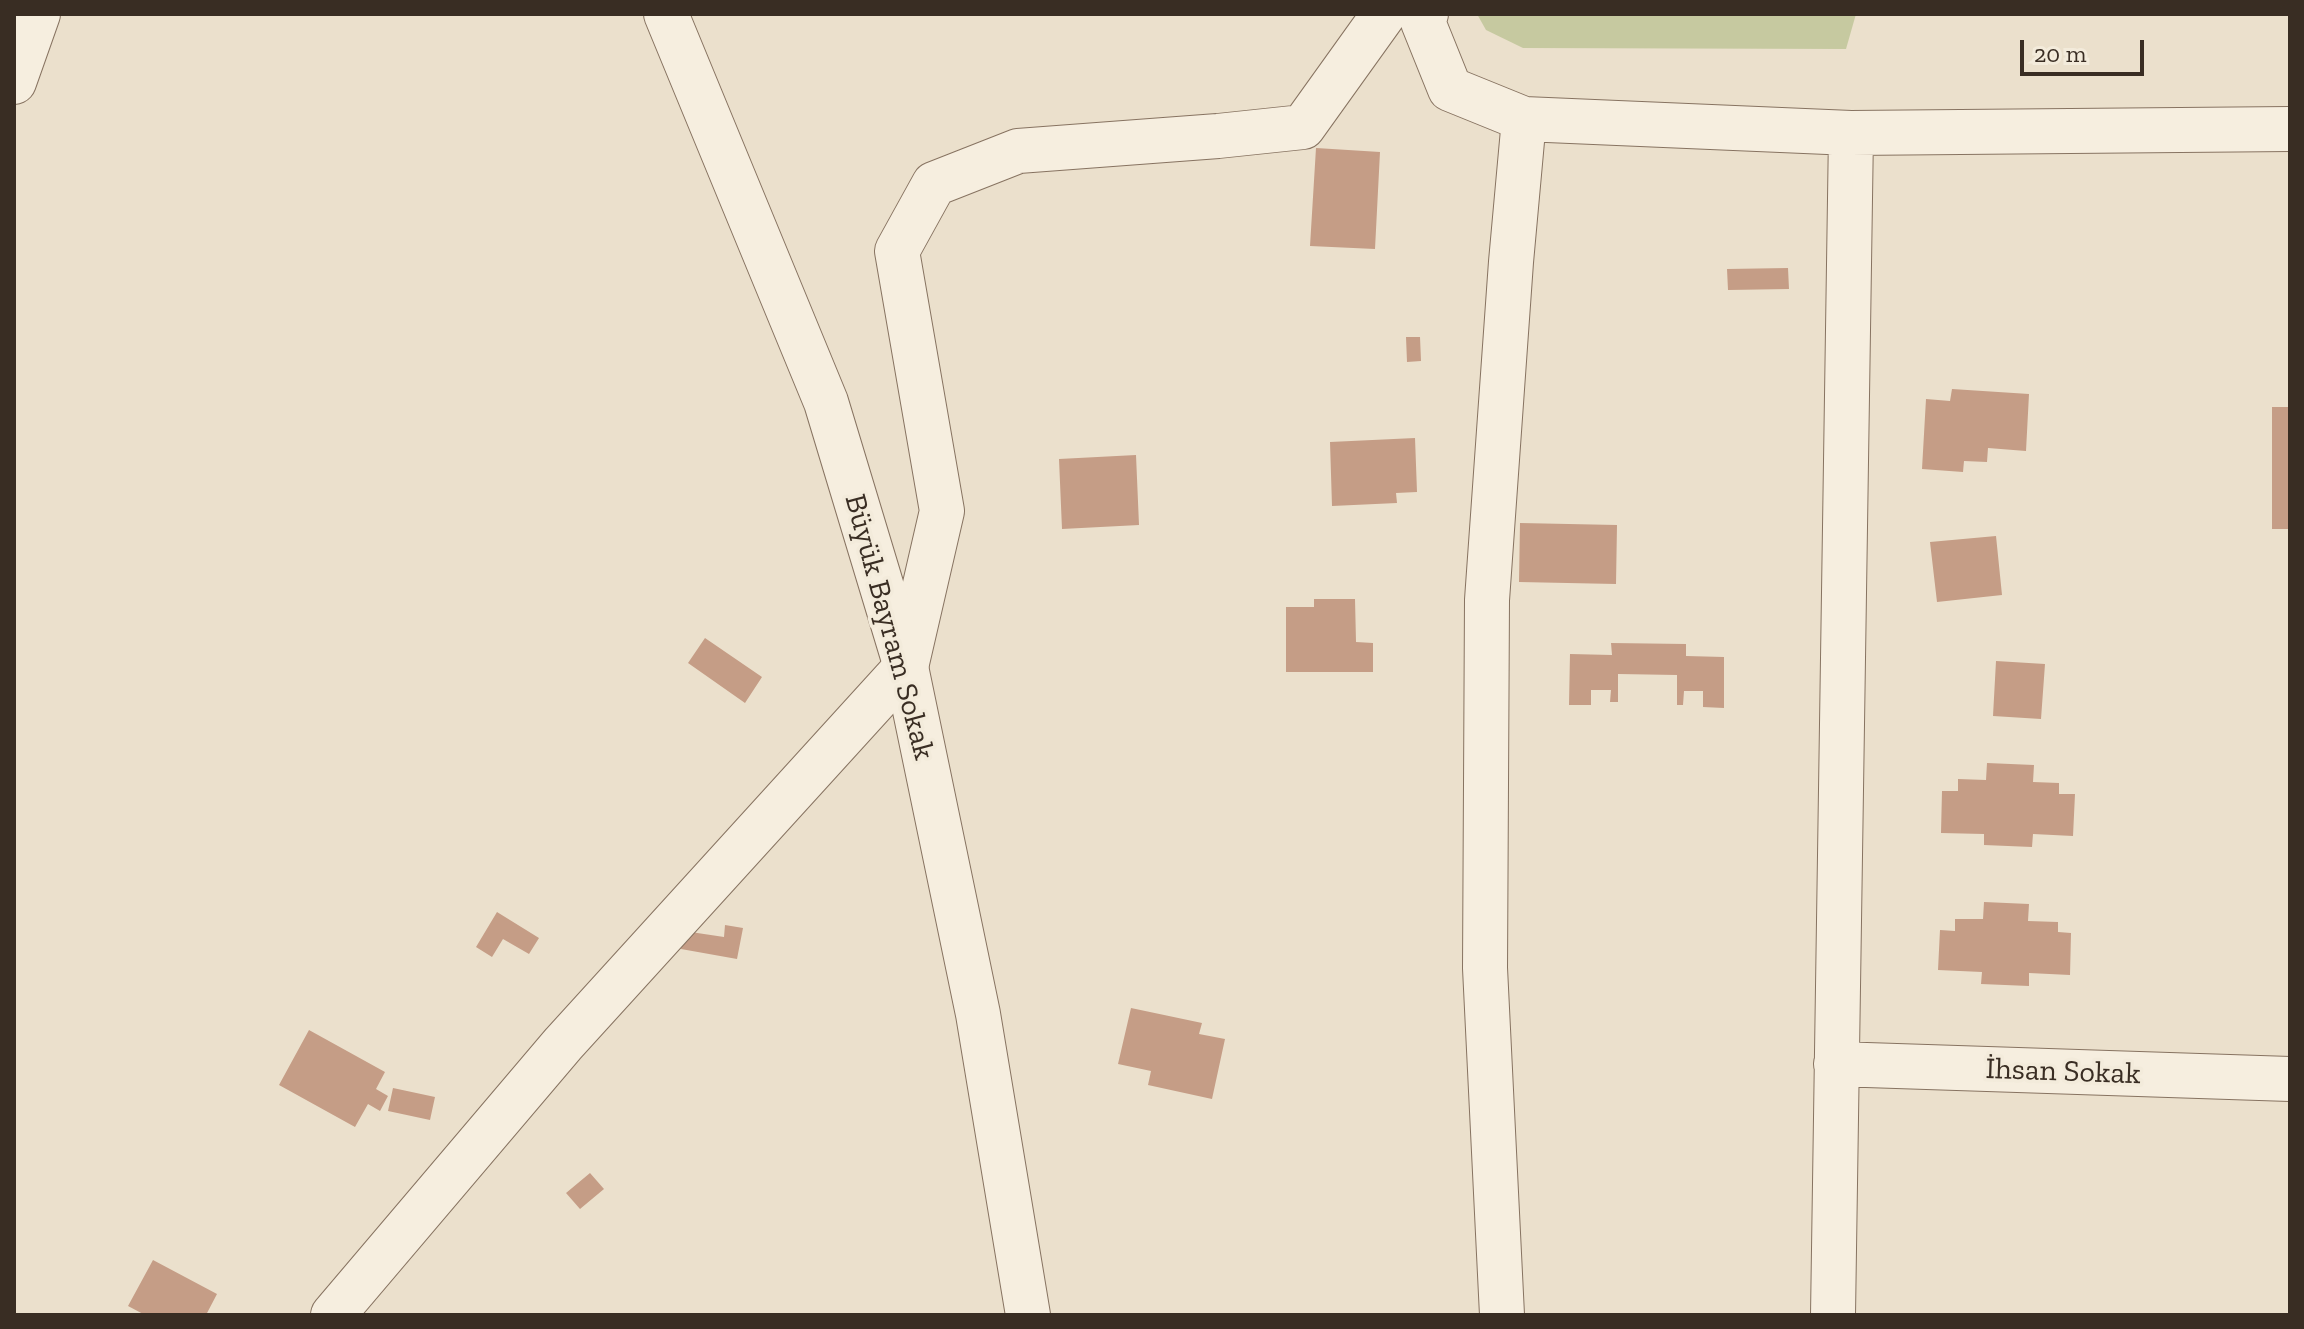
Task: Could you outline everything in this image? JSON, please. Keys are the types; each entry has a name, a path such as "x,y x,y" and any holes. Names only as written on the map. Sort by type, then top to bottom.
{"street":[{"path":"14,82 38,14"},
{"name":"Büyük Bayram Sokak","path":"666,14 826,402 906,667 978,1014 1028,1315"},
{"path":"333,1315 563,1044 906,667 942,511 897,251 934,184 1018,151 1303,127 1384,14"},
{"path":"1426,14 1423,22 1450,89 1524,119 1851,133 2290,129"},
{"path":"1502,1315 1485,968 1487,600 1524,119"},
{"path":"1833,1315 1851,133"},
{"name":"İhsan Sokak","path":"1836,1064 2290,1079"}],"green space":[{"path":"1477,14 1856,14 1846,49 1523,48 1486,30"}],"building":[{"path":"1316,148 1380,152 1375,249 1310,246"},
{"path":"1788,268 1789,289 1728,290 1727,269"},
{"path":"1406,337 1420,337 1421,361 1407,362"},
{"path":"1952,389 2029,394 2026,451 1988,448 1987,462 1964,461 1963,472 1922,469 1926,399 1950,401"},
{"path":"2272,407 2290,407 2290,529 2272,529"},
{"path":"1415,438 1417,492 1396,493 1397,503 1332,506 1330,442"},
{"path":"1136,455 1139,525 1062,529 1059,459"},
{"path":"1520,523 1617,525 1616,584 1519,582"},
{"path":"1996,536 2002,595 1937,602 1930,542"},
{"path":"1314,599 1355,599 1356,642 1373,643 1373,672 1286,672 1286,607 1314,607"},
{"path":"705,638 762,677 745,703 688,663"},
{"path":"1611,643 1686,644 1686,656 1724,657 1724,708 1703,707 1703,691 1684,691 1683,705 1677,705 1677,675 1618,674 1618,702 1610,702 1611,690 1591,690 1591,705 1569,705 1570,654 1612,655"},
{"path":"1996,661 2045,664 2041,719 1993,716"},
{"path":"1987,763 2034,765 2033,782 2059,783 2059,794 2075,794 2073,836 2033,834 2032,847 1984,845 1984,834 1941,833 1942,791 1958,791 1958,779 1986,780"},
{"path":"1984,902 2029,904 2028,921 2058,922 2058,932 2071,933 2070,975 2029,973 2029,986 1981,984 1982,972 1938,970 1940,930 1955,931 1955,919 1983,919"},
{"path":"497,912 539,938 529,954 503,939 492,957 476,947"},
{"path":"725,925 743,928 737,959 681,949 684,931 724,937"},
{"path":"1131,1008 1202,1023 1199,1034 1225,1039 1212,1099 1148,1085 1151,1071 1118,1064"},
{"path":"309,1030 385,1072 376,1089 388,1096 380,1111 368,1104 355,1127 279,1085"},
{"path":"393,1088 435,1097 430,1120 388,1111"},
{"path":"590,1173 604,1189 580,1209 566,1193"},
{"path":"153,1260 217,1294 206,1315 145,1315 128,1306"}]}
